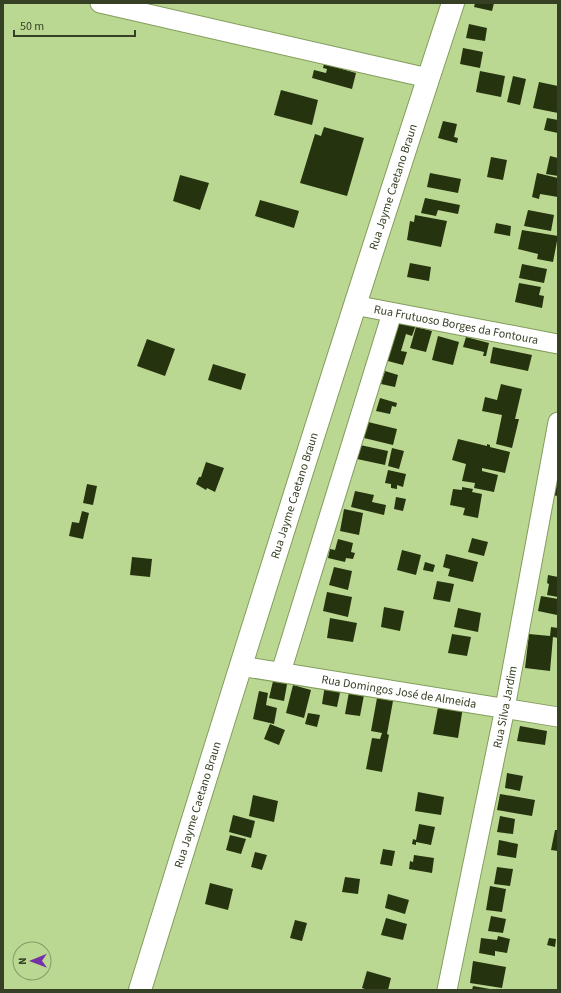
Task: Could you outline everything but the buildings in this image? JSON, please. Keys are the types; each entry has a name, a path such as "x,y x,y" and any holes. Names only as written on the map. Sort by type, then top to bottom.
{"street":[{"path":"100,3 428,78"},
{"name":"Rua Jayme Caetano Braun","path":"140,990 354,305 453,3"},
{"name":"Rua Frutuoso Borges da Fontoura","path":"354,305 558,344"},
{"path":"281,672 392,313"},
{"name":"Rua Silva Jardim","path":"447,990 505,708 558,422"},
{"name":"Rua Domingos José de Almeida","path":"240,666 558,717"}]}
